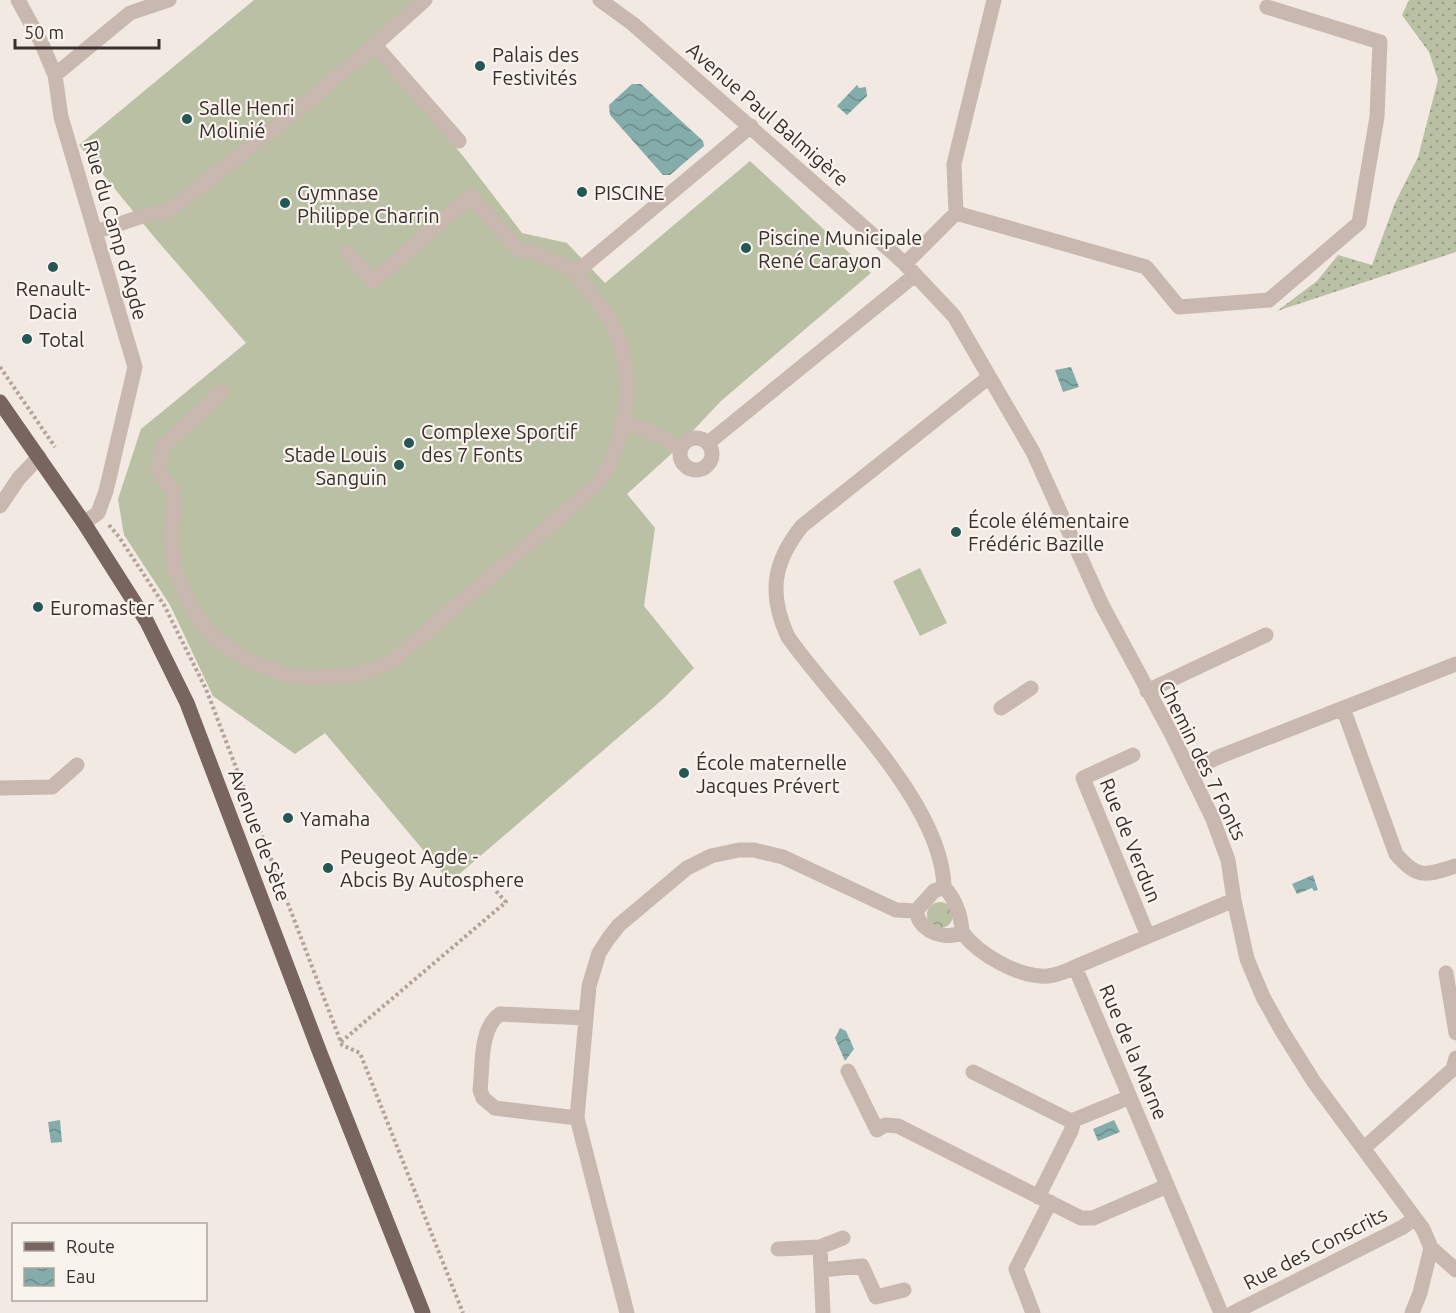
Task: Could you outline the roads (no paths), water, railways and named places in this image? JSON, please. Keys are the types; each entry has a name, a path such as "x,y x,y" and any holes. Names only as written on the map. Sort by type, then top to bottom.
{"main road":[{"name":"Avenue de Sète","path":"0,402 84,523 147,622 188,704 316,1042 423,1313"}],"street":[{"name":"Rue du Camp d'Agde","path":"18,0 56,75 61,117 135,367 106,491 98,513 84,523"},
{"path":"56,75 130,13 169,0"},
{"path":"95,232 140,217 169,211 299,109 425,0"},
{"name":"Avenue Paul Balmigère","path":"600,0 633,24 751,126 910,269"},
{"path":"708,443 910,269 956,213 954,164 994,0"},
{"path":"956,213 1146,267 1179,307 1269,300 1359,223 1377,117 1380,42 1267,7"},
{"path":"377,43 379,50 459,141"},
{"path":"222,392 162,447 158,470 175,495 171,539 175,571 196,616 213,637 247,660 286,675 316,678 372,670 392,661 582,498 601,478 610,461 624,421 626,384 618,337 609,318 578,278 579,270 751,126"},
{"path":"348,254 373,281 471,196 518,249 532,251 571,269 579,270"},
{"name":"Chemin des 7 Fonts","path":"910,269 954,316 1033,452 1102,605 1190,771 1212,817 1228,860 1247,959 1263,997 1314,1082 1423,1229 1431,1248 1456,1270"},
{"path":"989,377 802,526 790,541 781,559 776,578 776,598 780,618 788,637 913,799 939,854 944,888 950,894 959,912 962,932 971,944 982,953 1022,973 1048,976 1061,974 1075,967"},
{"path":"624,421 662,437 680,449"},
{"path":"698,438 708,443 712,456 709,464 699,470 691,470 684,466 680,458 680,449 689,439 698,438"},
{"path":"0,506 19,477 39,457"},
{"path":"1147,691 1266,635"},
{"path":"1190,771 1216,758 1456,664"},
{"path":"1002,708 1031,688"},
{"path":"1343,708 1396,854 1407,867 1427,875 1456,866"},
{"name":"Rue de Verdun","path":"1133,755 1083,778 1148,936"},
{"path":"0,788 52,787 77,765"},
{"path":"627,1313 577,1118 593,969 608,939 619,925 677,875 697,861 739,850 768,853 797,862 896,910 916,911"},
{"path":"916,911 934,891 944,888"},
{"name":"Rue de la Marne","path":"1221,1313 1075,967 1234,900"},
{"path":"916,911 921,924 931,932 944,936 957,935 962,932"},
{"path":"1446,973 1456,1033"},
{"path":"577,1118 495,1108 483,1098 480,1090 486,1032 494,1018 500,1014 586,1018"},
{"path":"1364,1148 1453,1069 1456,1058"},
{"path":"848,1071 877,1130 891,1124 898,1126 1081,1218 1093,1218 1167,1186"},
{"path":"973,1072 1069,1120 1130,1097"},
{"path":"1033,1313 1016,1269 1074,1120"},
{"name":"Rue des Conscrits","path":"1233,1313 1403,1227 1415,1218"},
{"path":"778,1249 820,1247 843,1238"},
{"path":"820,1247 823,1313"},
{"path":"1412,1313 1420,1293 1431,1248"},
{"path":"821,1270 862,1266 876,1297 904,1290"}],"water":[{"path":"632,84 641,84 703,141 704,146 670,175 663,175 610,115 609,105"},
{"path":"857,85 859,88 866,87 867,96 847,115 837,106"},
{"path":"1071,367 1079,387 1063,392 1055,370"},
{"path":"1313,875 1318,890 1314,891 1312,888 1297,894 1292,884"},
{"path":"840,1028 846,1031 854,1049 845,1061 835,1038"},
{"path":"60,1120 62,1142 51,1143 48,1122"},
{"path":"1114,1120 1120,1132 1098,1141 1093,1129"}],"place":[{"name":"Palais des Festivités","path":"480,66"},
{"name":"Salle Henri Molinié","path":"187,119"},
{"name":"PISCINE","path":"582,192"},
{"name":"Gymnase Philippe Charrin","path":"285,203"},
{"name":"Piscine Municipale René Carayon","path":"746,248"},
{"name":"Renault- Dacia","path":"53,267"},
{"name":"Total","path":"27,339"},
{"name":"Complexe Sportif des 7 Fonts","path":"409,443"},
{"name":"Stade Louis Sanguin","path":"399,465"},
{"name":"École élémentaire Frédéric Bazille","path":"956,532"},
{"name":"Euromaster","path":"38,607"},
{"name":"École maternelle Jacques Prévert","path":"684,773"},
{"name":"Yamaha","path":"288,818"},
{"name":"Peugeot Agde - Abcis By Autosphere","path":"328,868"}]}
